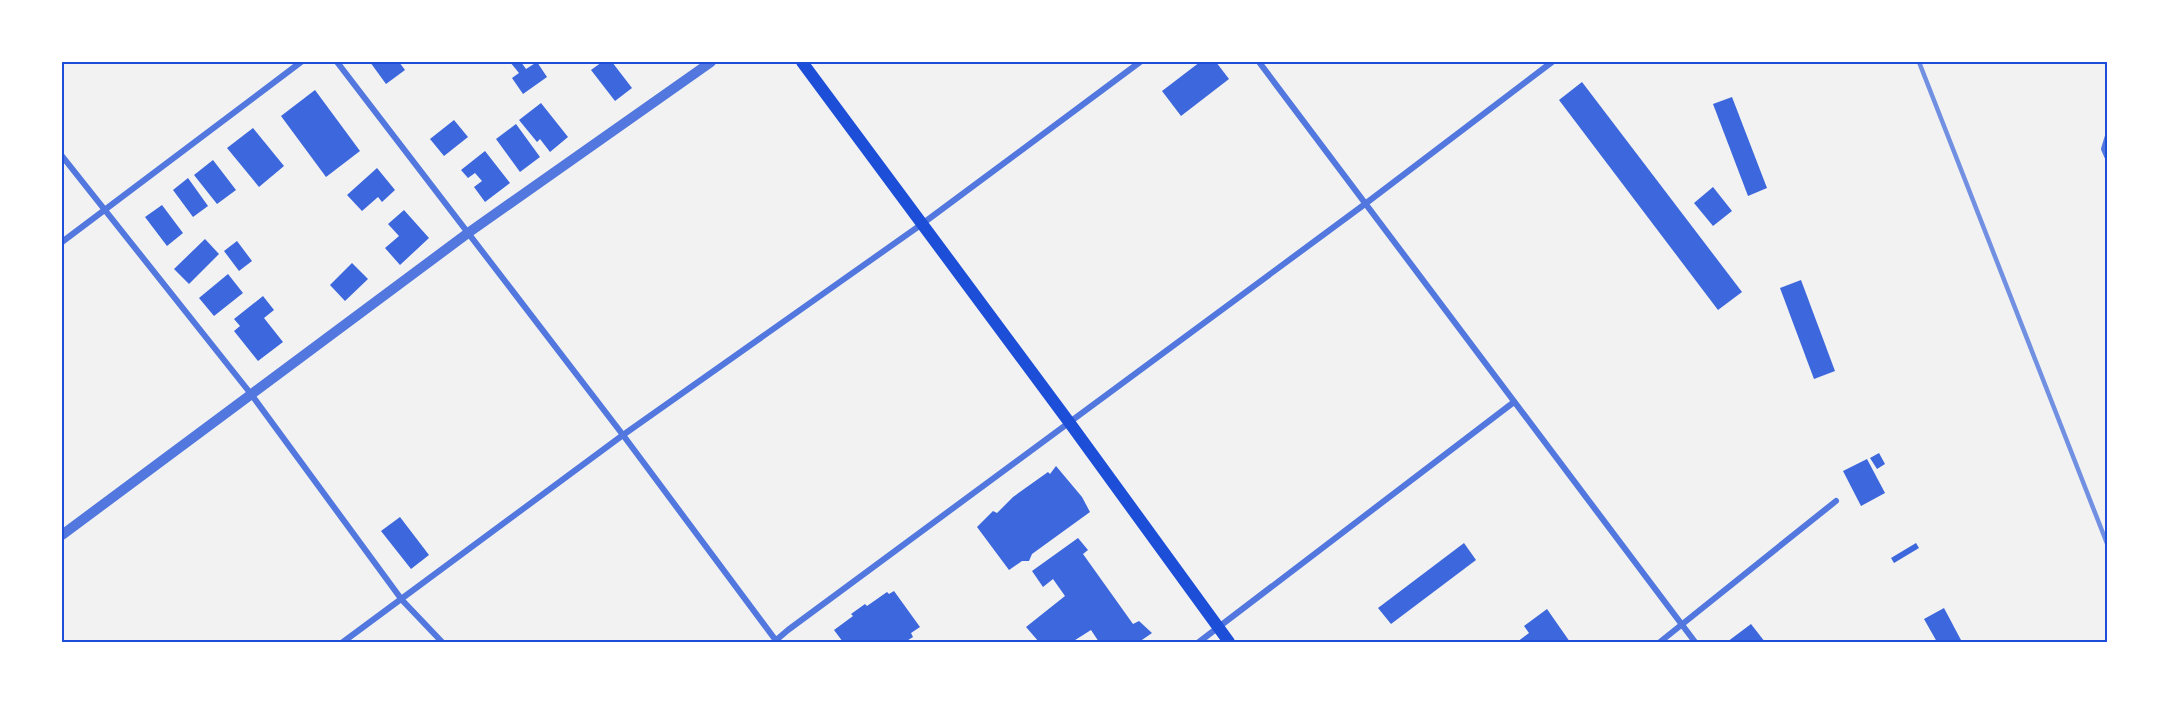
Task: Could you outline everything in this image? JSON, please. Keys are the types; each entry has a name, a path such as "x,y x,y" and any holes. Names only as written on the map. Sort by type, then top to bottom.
{"main road":[{"path":"802,62 1229,642"}],"street":[{"path":"62,242 301,62"},
{"path":"337,62 622,435 776,642 788,630 1365,204 1552,62"},
{"path":"62,535 468,232 711,62"},
{"path":"343,642 622,435 922,224 1140,62"},
{"path":"1259,62 1695,642"},
{"path":"2108,136 2104,144 2108,158"},
{"path":"62,156 251,394 402,600 442,642"},
{"path":"1199,642 1514,402"},
{"path":"1660,642 1836,501"}],"building":[{"path":"370,62 399,62 405,70 386,84"},
{"path":"510,62 521,62 526,69 537,62 547,77 523,94 512,78 519,73"},
{"path":"602,62 612,62 632,88 615,101 591,70"},
{"path":"1200,62 1216,62 1229,79 1181,116 1162,91"},
{"path":"1582,82 1742,292 1718,310 1559,100"},
{"path":"315,90 360,151 326,177 281,116"},
{"path":"1732,97 1767,188 1748,196 1713,104"},
{"path":"541,103 568,137 550,152 540,139 537,142 519,120"},
{"path":"454,120 468,137 444,156 430,139"},
{"path":"516,124 540,157 520,172 496,139"},
{"path":"253,128 284,166 259,187 227,148"},
{"path":"485,151 510,183 485,202 474,187 482,181 475,173 468,178 461,170"},
{"path":"213,160 236,190 217,204 194,175"},
{"path":"377,168 395,190 382,202 378,197 362,211 347,195"},
{"path":"188,178 208,206 193,217 173,190"},
{"path":"1713,187 1732,211 1713,226 1694,203"},
{"path":"162,205 183,233 167,246 145,217"},
{"path":"404,210 429,238 400,265 385,248 399,236 388,224"},
{"path":"205,239 219,254 189,284 174,269"},
{"path":"237,241 252,261 239,271 224,251"},
{"path":"352,263 368,279 345,301 330,285"},
{"path":"228,274 243,293 214,316 199,298"},
{"path":"1801,280 1835,371 1814,379 1780,288"},
{"path":"263,296 274,310 264,318 283,342 258,361 234,331 240,326 234,319"},
{"path":"1879,453 1885,464 1877,469 1870,458"},
{"path":"1867,459 1885,493 1861,506 1843,471"},
{"path":"1056,466 1082,497 1090,512 1032,554 1029,561 1022,561 1009,570 977,527 993,511 997,513 1013,497 1048,472 1050,474"},
{"path":"400,517 429,555 411,569 381,531"},
{"path":"1078,538 1088,550 1083,554 1133,624 1139,621 1152,633 1139,642 1099,642 1091,630 1072,642 1039,642 1026,627 1065,596 1053,579 1043,587 1032,571"},
{"path":"1464,543 1476,560 1391,624 1378,608"},
{"path":"1916,543 1919,548 1894,563 1891,558"},
{"path":"894,591 920,627 911,633 913,637 905,642 843,642 834,630 865,604 867,606 887,592 889,594"},
{"path":"1944,608 1962,642 1937,642 1924,619"},
{"path":"1547,609 1570,642 1517,642 1529,633 1524,626"},
{"path":"1751,624 1765,642 1727,642"}],"railway":[{"path":"1919,62 2108,546"}]}
